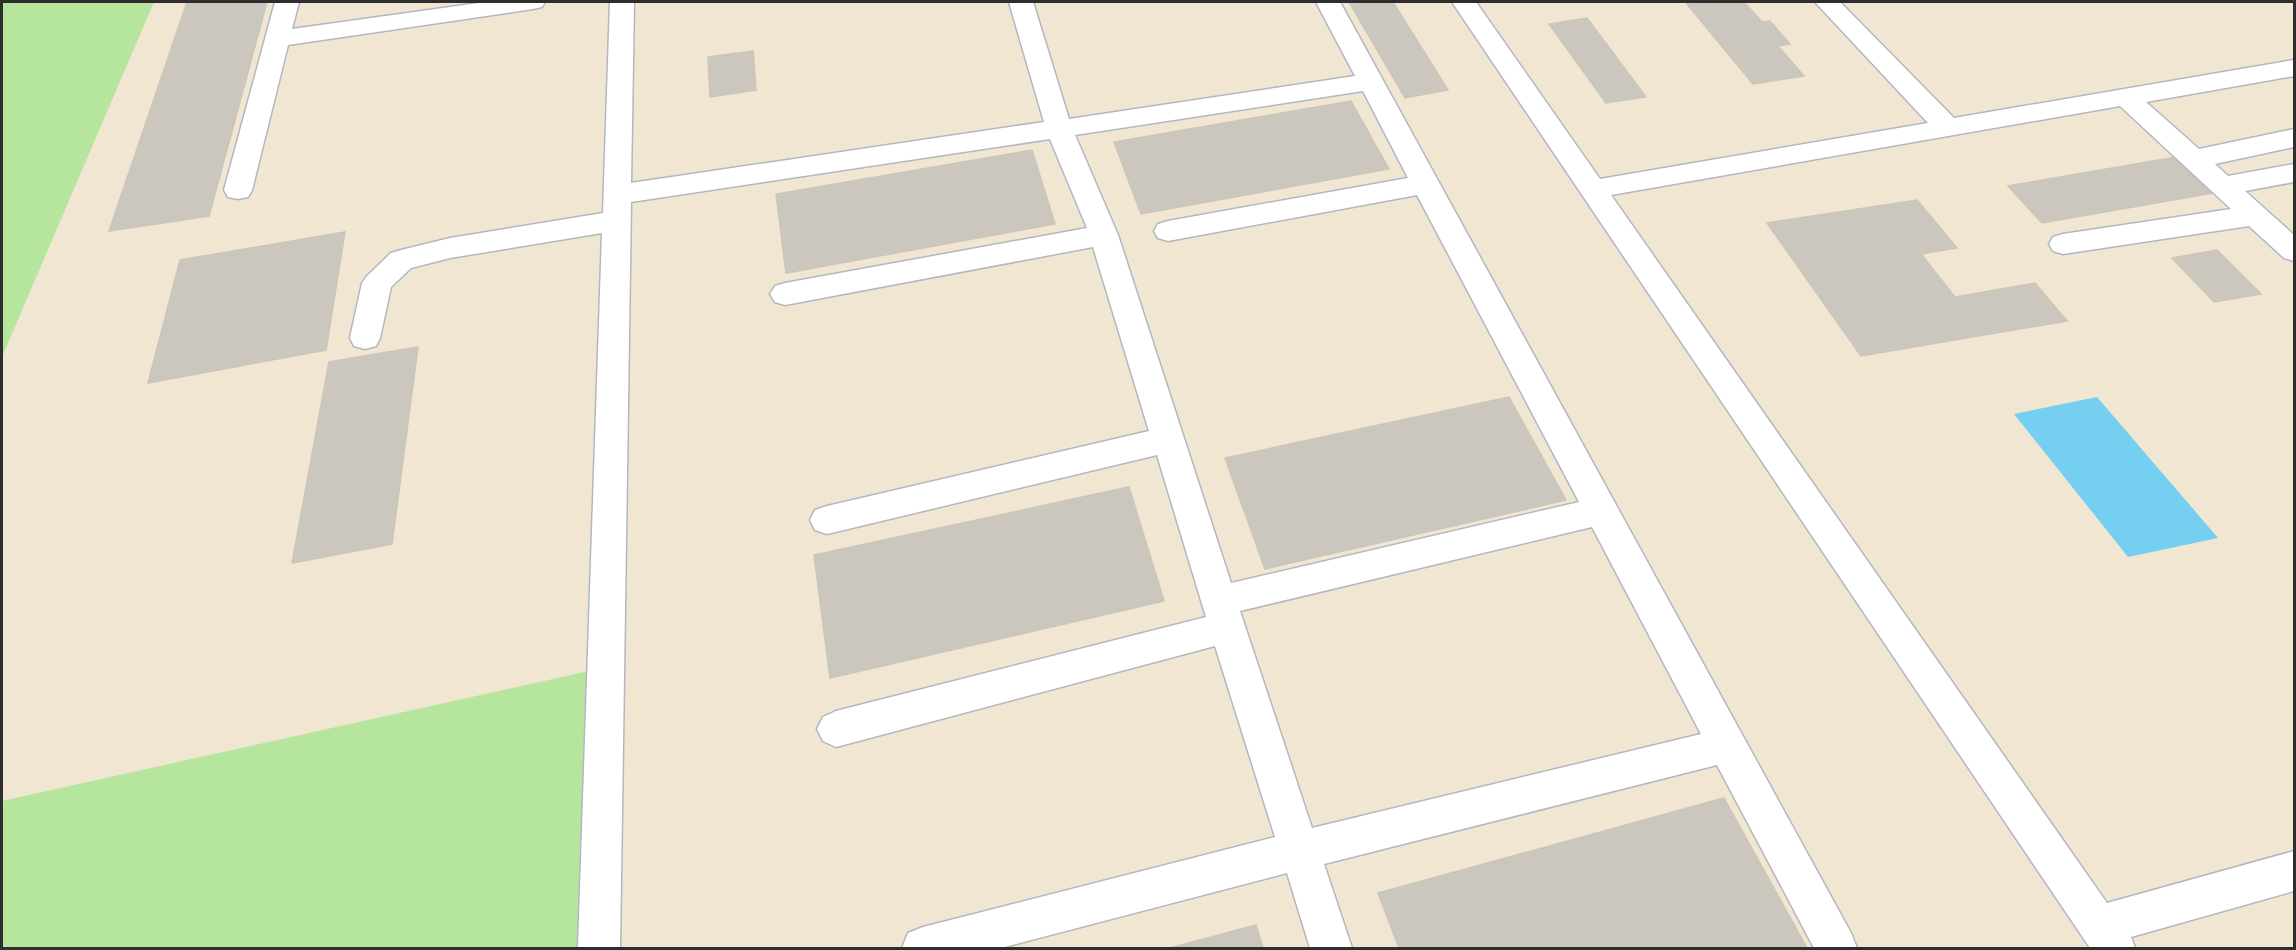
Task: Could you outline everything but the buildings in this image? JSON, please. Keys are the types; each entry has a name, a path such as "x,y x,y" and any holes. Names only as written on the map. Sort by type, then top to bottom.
{"street":[{"path":"238,190 287,2"},
{"path":"278,39 533,2"},
{"path":"598,948 622,2"},
{"path":"1021,2 1059,128 1104,235 1331,948"},
{"path":"1328,2 1836,948"},
{"path":"1464,2 2106,937 2295,871"},
{"path":"1827,2 1949,129"},
{"path":"1593,189 2295,68"},
{"path":"364,338 377,282 401,260 617,208 1059,128 1371,82"},
{"path":"2126,98 2295,251"},
{"path":"2194,159 2295,138"},
{"path":"2223,186 2295,173"},
{"path":"1168,231 1426,184"},
{"path":"2062,244 2255,215"},
{"path":"784,294 1104,235"},
{"path":"827,520 1168,439"},
{"path":"836,729 1223,614 1602,511"},
{"path":"923,948 1300,850 1727,745"}],"shaded area":[{"path":"2,2 2294,2 2294,948 2,948"}],"green space":[{"path":"2,2 154,2 2,357"},
{"path":"589,671 579,948 2,948 2,801"}],"water":[{"path":"2097,397 2218,538 2128,557 2014,414"}]}
